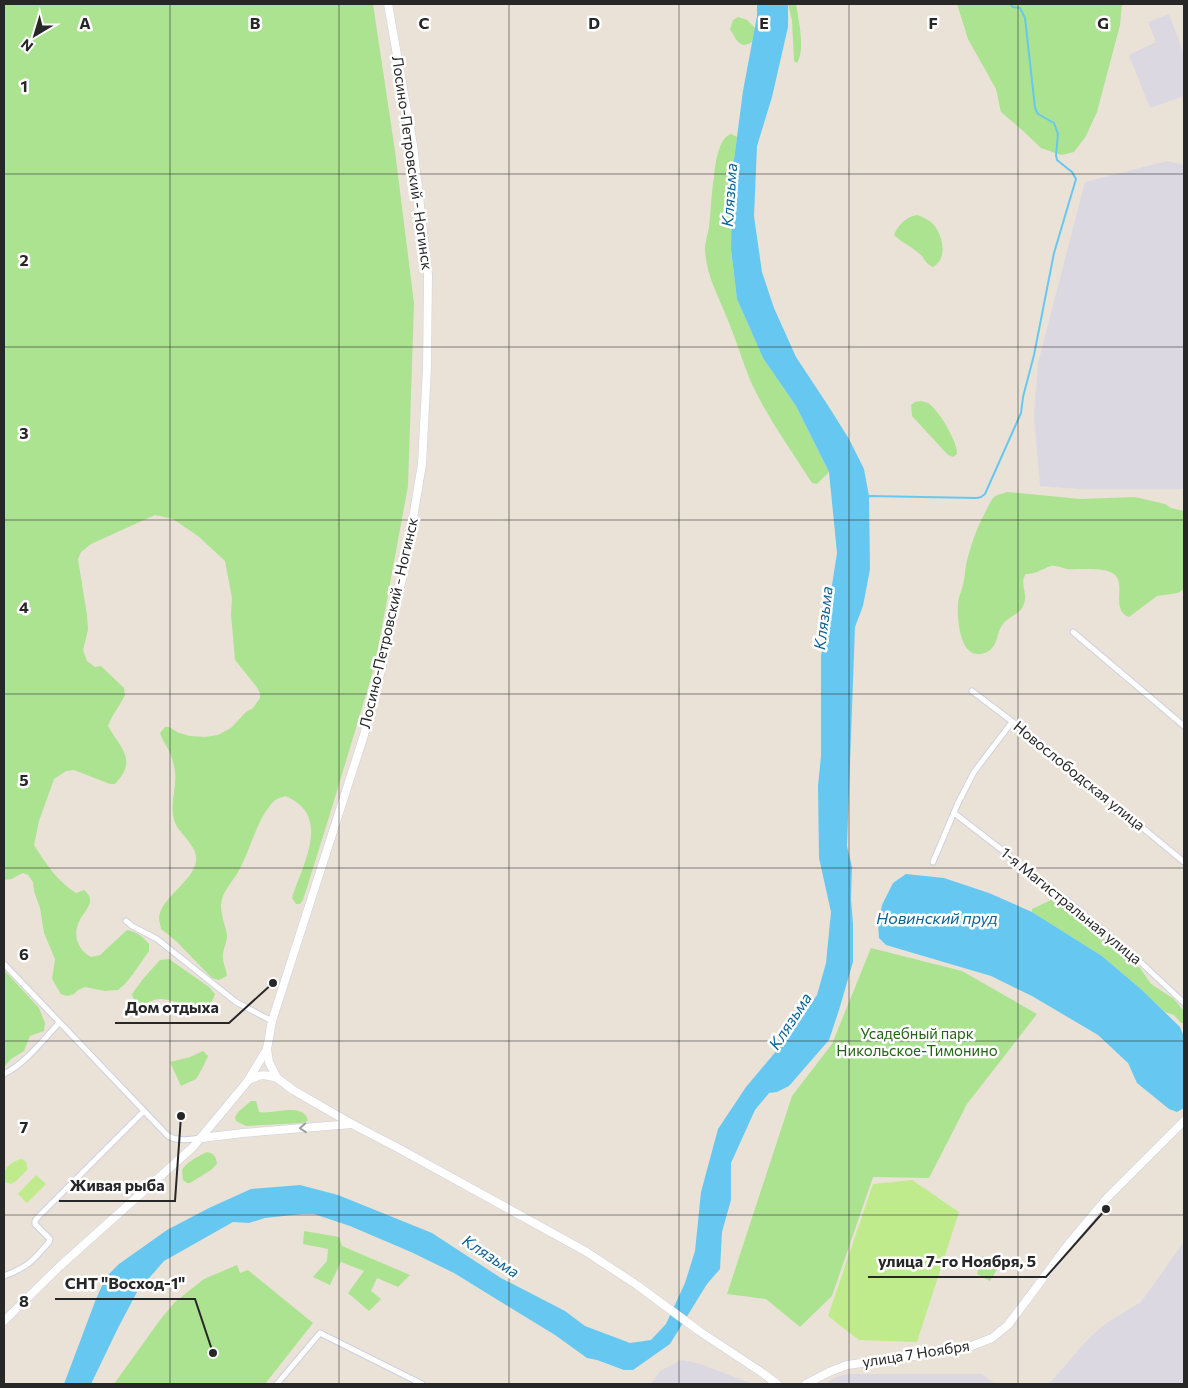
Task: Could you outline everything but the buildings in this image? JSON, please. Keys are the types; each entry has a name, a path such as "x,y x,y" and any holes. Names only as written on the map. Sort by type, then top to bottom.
{"main road":[{"name":"Лосино-Петровский - Ногинск","path":"267,1050 272,1021 346,789 380,674 406,561 422,464 427,368 428,275 413,145 388,4"},
{"path":"267,1050 269,1062 277,1078"},
{"path":"4,1321 60,1266 202,1138 248,1082 267,1050"},
{"path":"248,1082 259,1075 266,1074 277,1078 293,1090 352,1124 585,1251 778,1384"},
{"name":"улица 7 Ноября","path":"806,1384 847,1365 969,1347 992,1338 1008,1325 1080,1230 1107,1198 1184,1121"},
{"path":"202,1138 352,1124"}],"street":[{"path":"1073,632 1184,726"},
{"name":"Новослободская улица","path":"972,691 1034,738 1184,862"},
{"path":"933,862 958,803 974,772 1012,722"},
{"name":"1-я Магистральная улица","path":"954,813 1064,898 1132,954 1184,1004"},
{"path":"126,920 132,926 157,939 236,1002 272,1021"},
{"path":"4,964 143,1112 168,1136 174,1139 202,1138"},
{"path":"4,1074 30,1053 59,1023"},
{"path":"4,1276 22,1269 33,1261 50,1242 50,1239 35,1224 35,1221 143,1112"},
{"path":"277,1384 320,1333 422,1384"}],"shaded area":[{"path":"1169,14 1184,54 1184,96 1150,108 1129,55 1156,42 1148,22"},
{"path":"1167,161 1184,165 1184,489 1079,489 1040,486 1034,417 1038,363 1085,182"},
{"path":"1184,1242 1184,1384 1049,1384 1090,1337 1108,1322 1141,1302"},
{"path":"682,1360 698,1363 752,1384 651,1384 660,1371"},
{"path":"847,1374 982,1374 995,1384 826,1384 834,1378"}],"green space":[{"path":"4,4 373,4 395,151 414,303 408,486 375,665 303,900 300,904 296,904 292,898 307,856 311,828 308,815 299,804 285,796 272,803 266,811 236,876 223,895 221,909 227,940 223,957 227,976 219,980 212,978 176,941 161,929 159,918 161,910 190,875 194,868 196,856 195,851 176,825 173,812 175,769 170,753 160,733 165,727 169,727 179,733 190,736 205,737 218,735 231,728 246,712 253,708 260,698 260,693 235,660 231,614 232,598 225,561 198,536 173,519 155,515 91,544 81,552 78,559 88,630 83,650 87,661 95,667 101,666 124,688 125,695 108,726 125,755 125,768 122,776 115,784 110,784 74,770 66,771 54,779 39,821 34,845 63,883 76,893 84,890 88,894 90,903 78,924 76,934 78,943 83,951 91,957 100,955 127,930 137,933 144,939 149,944 149,951 133,974 118,990 105,991 85,987 74,994 67,996 61,994 52,979 55,959 44,933 33,882 28,875 23,873 4,880"},
{"path":"788,4 796,4 800,25 801,50 797,63 794,61 792,20"},
{"path":"957,4 1122,4 1120,25 1097,112 1086,136 1074,152 1061,155 1041,148 1001,112 996,89 968,39"},
{"path":"738,17 747,20 755,28 753,41 749,44 745,45 739,42 730,29 733,20"},
{"path":"731,134 737,137 732,175 731,249 737,299 763,358 796,406 829,472 817,484 812,483 757,395 708,268 705,246 709,227 716,160 723,141"},
{"path":"917,215 932,223 942,241 941,259 933,267 918,252 894,235 903,222"},
{"path":"921,401 932,406 947,426 957,454 953,457 948,455 912,416 911,405"},
{"path":"1007,492 1080,499 1135,497 1165,504 1171,508 1184,511 1184,589 1178,593 1157,596 1129,617 1124,614 1119,604 1118,581 1112,573 1093,569 1067,569 1051,566 1026,574 1023,581 1025,600 1018,613 1003,624 994,646 988,652 978,654 972,652 963,642 958,616 958,602 966,565 977,530 991,501 996,496"},
{"path":"1051,900 1065,907 1140,968 1151,984 1174,999 1184,1012 1184,1023 1181,1023 1174,1015 1165,1012 1102,956 1032,912 1032,909"},
{"name":"Усадебный парк Никольское-Тимонино","path":"871,948 962,971 1037,1014 967,1104 929,1178 873,1177 832,1296 800,1327 766,1299 727,1294 792,1096 832,1044"},
{"path":"169,959 209,987 215,994 206,1007 192,1007 161,999 142,1004 133,998 132,994 160,960"},
{"path":"4,970 39,1008 45,1023 44,1031 30,1036 24,1051 11,1059 4,1067"},
{"path":"203,1051 208,1056 196,1079 181,1086 170,1062 190,1057"},
{"path":"251,1101 256,1101 259,1112 294,1110 305,1115 308,1121 246,1126 236,1121 235,1117"},
{"path":"207,1152 214,1156 217,1164 211,1170 187,1183 183,1180 182,1170 190,1162"},
{"path":"21,1159 26,1163 27,1170 11,1184 5,1182 6,1168 13,1162"},
{"path":"36,1175 46,1184 27,1203 18,1194"},
{"path":"912,1180 959,1212 917,1342 859,1340 828,1316 873,1184"},
{"path":"304,1231 339,1237 342,1246 410,1275 398,1287 377,1278 371,1291 381,1299 369,1311 348,1293 364,1271 341,1262 330,1285 313,1277 327,1261 328,1249 303,1244"},
{"path":"982,1256 1000,1265 990,1281 977,1274"},
{"path":"237,1265 240,1273 248,1270 313,1323 265,1384 114,1384 175,1302 204,1279"}],"water":[{"path":"757,4 788,4 788,27 772,97 757,146 754,216 762,272 774,308 796,357 849,439 864,469 869,496 870,569 863,606 855,627 847,846 852,867 853,962 829,1040 789,1086 777,1092 769,1093 755,1110 731,1163 731,1200 722,1232 720,1269 707,1284 670,1344 633,1370 624,1370 587,1358 555,1335 454,1273 350,1226 314,1214 265,1218 249,1223 233,1222 164,1261 137,1292 91,1384 64,1384 106,1277 119,1264 167,1230 251,1189 300,1185 338,1195 432,1233 501,1278 565,1311 585,1326 630,1343 651,1340 666,1324 685,1283 695,1251 701,1192 718,1129 746,1087 783,1043 817,995 826,963 831,912 819,858 818,786 821,756 821,656 837,553 829,472 796,406 763,358 737,299 731,249 732,175 743,91 757,16"},
{"name":"Новинский пруд","path":"906,874 944,878 989,893 1032,912 1102,956 1142,990 1180,1027 1184,1037 1184,1108 1177,1112 1169,1109 1137,1083 1128,1063 1098,1035 1032,996 991,976 886,945 879,938 878,924 882,905 893,883"}],"waterway":[{"path":"867,498 869,496 981,497 985,494 1021,413 1054,253 1076,179 1072,172 1057,160 1058,134 1054,123 1038,114 1035,108 1025,18 1020,8 1013,7 1010,4"}],"place":[{"name":"Дом отдыха","path":"273,983"},
{"name":"Живая рыба","path":"181,1116"},
{"name":"улица 7-го Ноября, 5","path":"1106,1209"},
{"name":"СНТ \"Восход-1\"","path":"213,1353"}],"water label":[{"name":"Клязьма","path":"729,195"},
{"name":"Клязьма","path":"823,618"},
{"name":"Клязьма","path":"790,1021"},
{"name":"Клязьма","path":"491,1256"}]}
